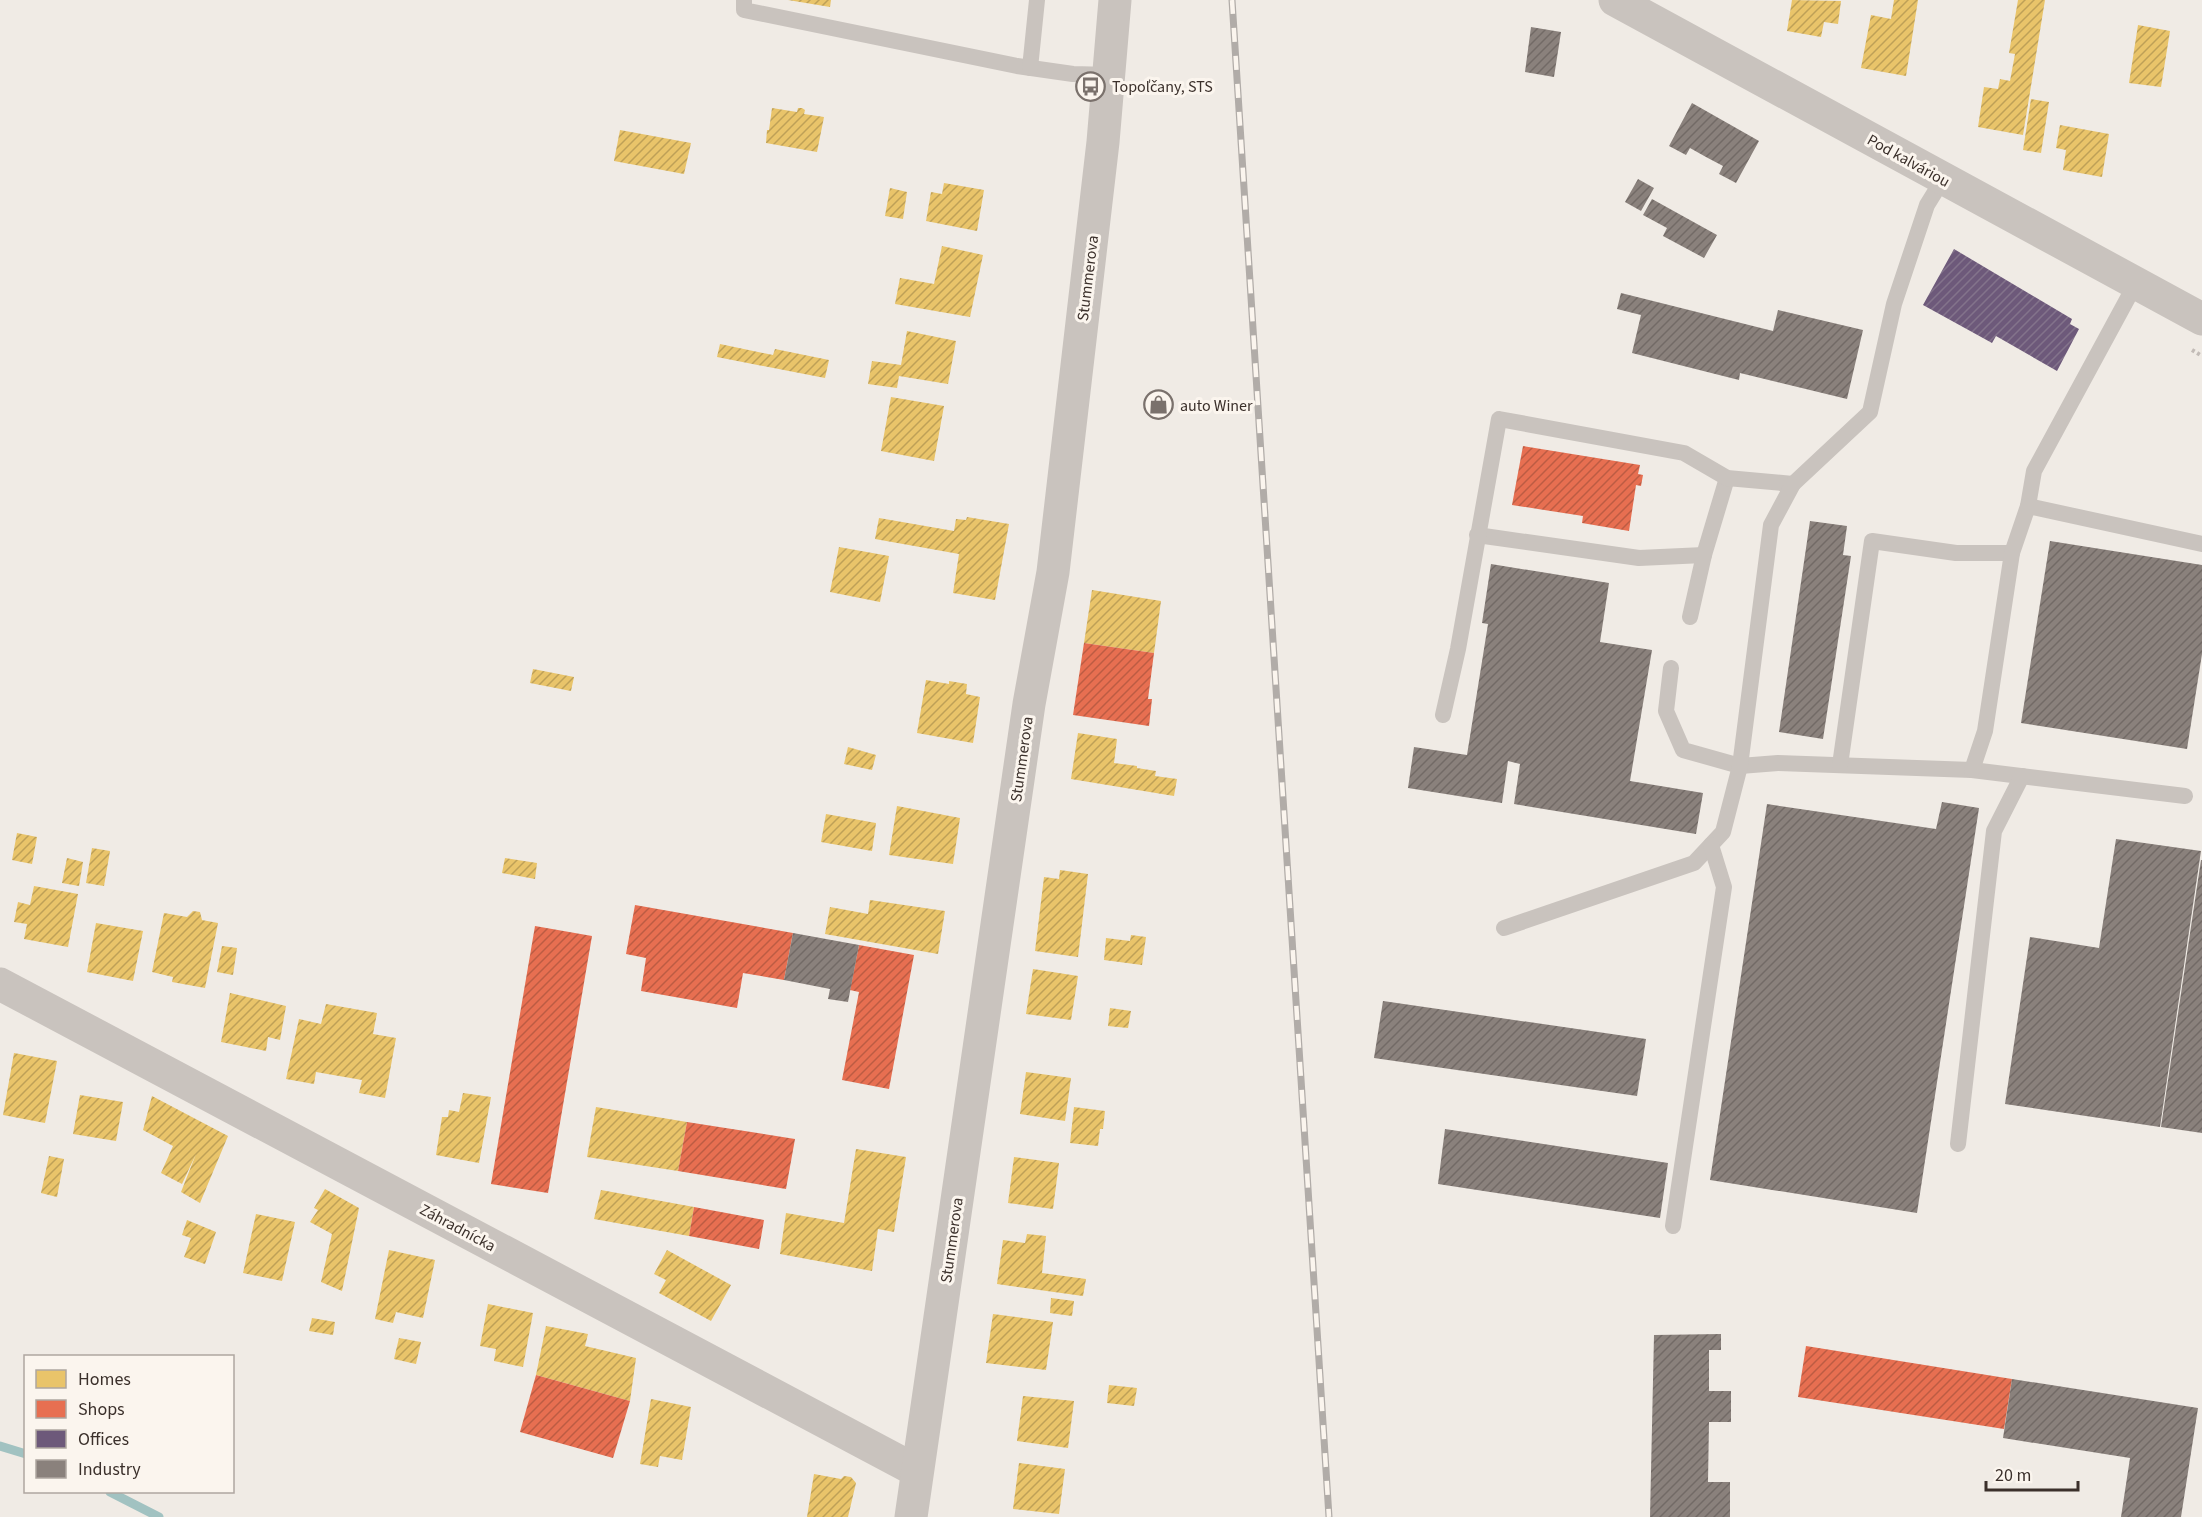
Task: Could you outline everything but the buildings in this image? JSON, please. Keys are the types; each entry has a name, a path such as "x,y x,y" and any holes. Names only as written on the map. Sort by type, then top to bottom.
{"street":[{"name":"Stummerova","path":"910,1517 1029,704 1053,572 1109,75 1115,0"},
{"name":"Pod kalváriou","path":"1615,0 2202,319"},
{"name":"Záhradnícka","path":"0,984 917,1471"}],"lane":[{"path":"744,0 744,10 1030,68 1073,74 1109,75"},
{"path":"1030,68 1037,0"},
{"path":"1504,928 1694,863 1723,832 1740,766 1772,525 1793,484 1870,412 1894,304 1927,205 1943,178"},
{"path":"1971,770 1984,731 2012,553 2028,506 2034,471 2136,283"},
{"path":"1443,715 1458,649 1499,419 1684,453 1727,478 1793,484"},
{"path":"1690,616 1704,555 1727,478"},
{"path":"2028,506 2202,544"},
{"path":"1477,535 1639,558 1704,555"},
{"path":"1840,765 1872,541 1956,553 2012,553"},
{"path":"1671,668 1666,711 1683,750 1740,766 1778,763 1971,770 2185,796"},
{"path":"1958,1144 1994,831 2022,776"},
{"path":"1673,1226 1724,887 1711,845"}],"waterway":[{"path":"0,1446 24,1453"},
{"path":"112,1493 159,1517"}],"railway":[{"path":"1232,0 1329,1517"}],"place":[{"name":"Topoľčany, STS","path":"1091,86"},
{"name":"auto Winer","path":"1159,405"}]}
